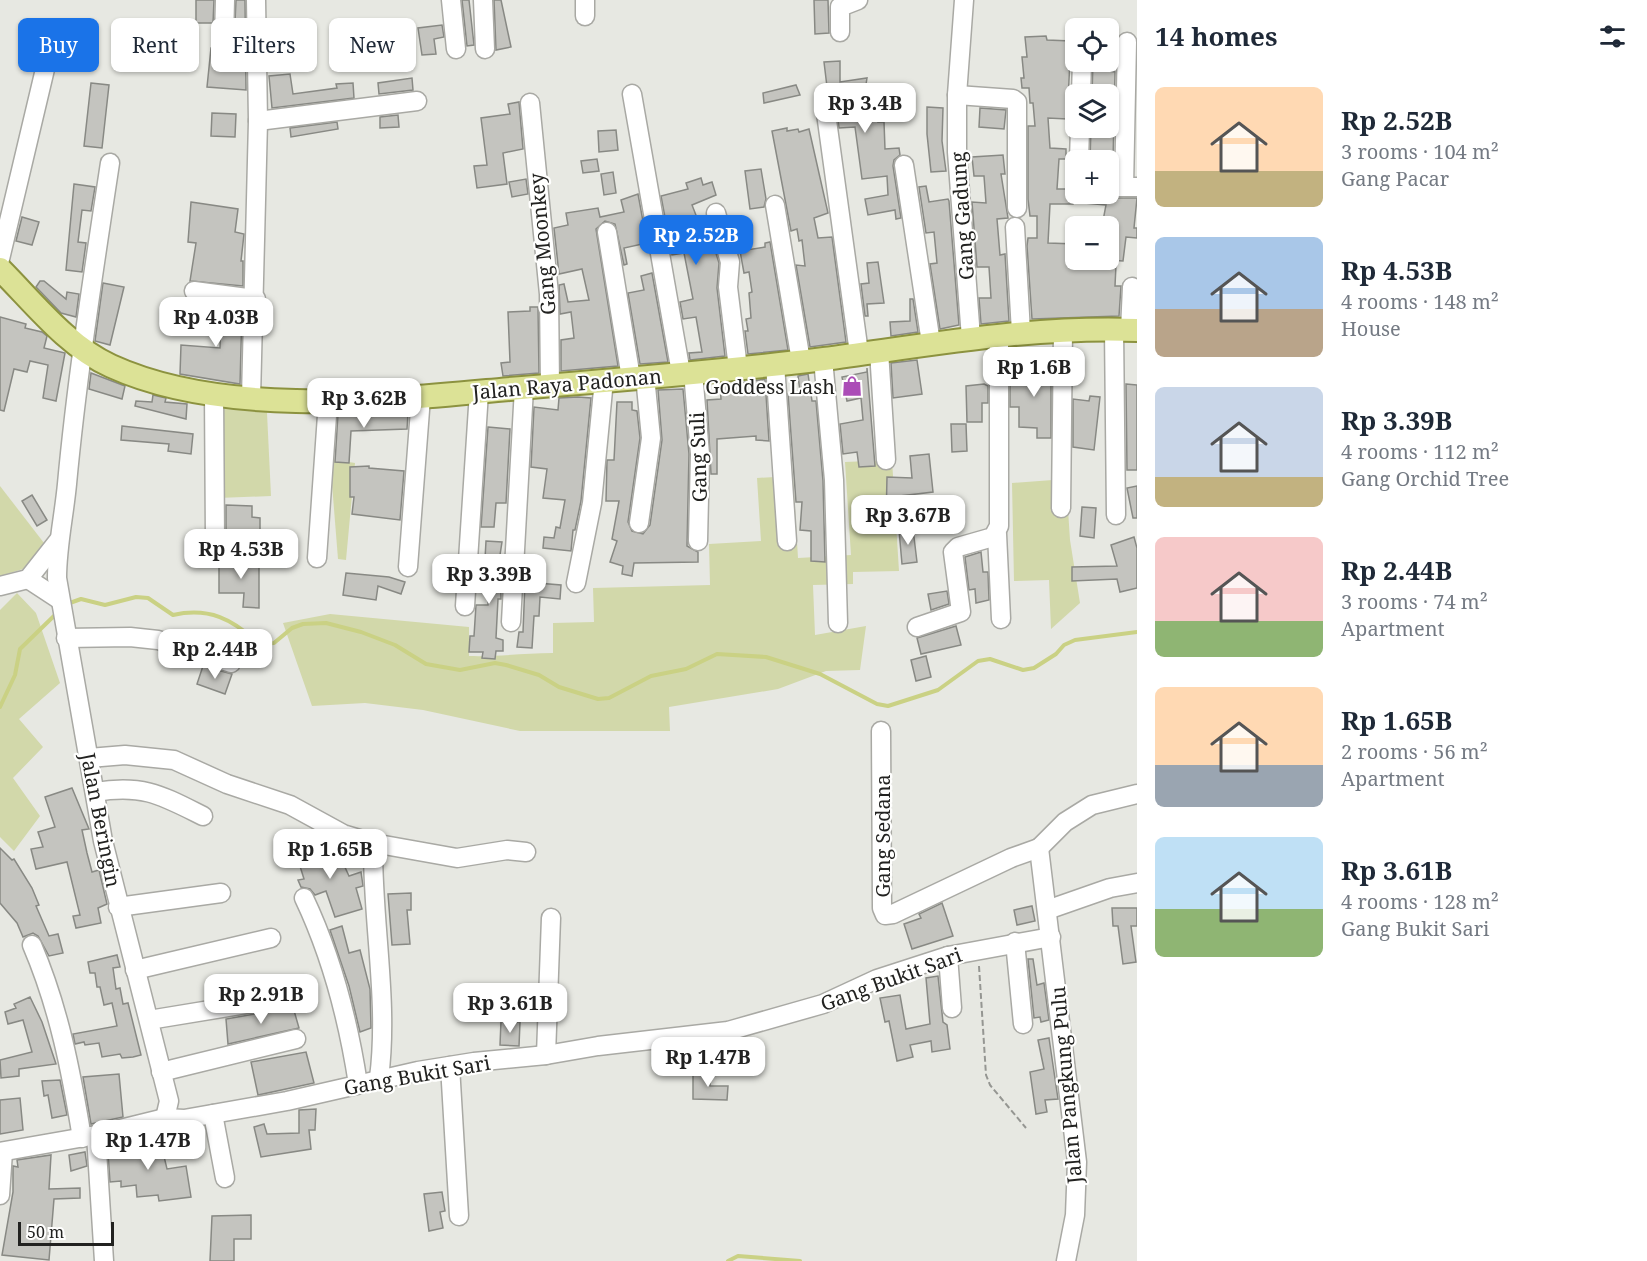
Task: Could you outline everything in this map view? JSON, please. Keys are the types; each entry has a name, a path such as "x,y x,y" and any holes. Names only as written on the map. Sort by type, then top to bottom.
{"main road":[{"name":"Jalan Raya Padonan","path":"0,269 82,350 114,368 152,381 251,398 328,400 422,397 812,360 1022,332 1127,330"}],"street":[{"path":"225,0 225,18"},
{"path":"251,398 256,299 258,121 256,0"},
{"path":"451,0 456,49"},
{"path":"483,0 485,49"},
{"path":"840,32 840,7 858,0"},
{"name":"Gang Gadung","path":"964,0 957,95 957,152 971,338"},
{"path":"1123,187 1127,42"},
{"path":"0,260 44,72"},
{"name":"Gang Suli","path":"632,94 687,373 700,454 698,541"},
{"path":"957,95 1013,99 1017,102 1017,208"},
{"path":"258,121 417,101"},
{"name":"Gang Moonkey","path":"530,103 549,294 550,385"},
{"path":"825,106 886,460"},
{"name":"Jalan Beringin","path":"110,163 82,350 66,492 58,541 60,600 118,907 169,1101 165,1118"},
{"path":"904,165 931,343"},
{"path":"775,205 812,360 834,480 838,623"},
{"path":"716,213 730,262 728,287 738,368"},
{"path":"1015,227 1022,332"},
{"path":"607,232 651,438 639,523"},
{"path":"1116,515 1127,330 1132,287"},
{"path":"194,291 256,299"},
{"path":"1061,508 1063,330"},
{"path":"999,335 997,534 1001,619"},
{"path":"775,364 787,541"},
{"path":"576,583 592,503 604,380"},
{"path":"511,622 524,388"},
{"path":"465,606 478,392"},
{"path":"214,393 215,541"},
{"path":"408,567 422,397"},
{"path":"317,558 328,400"},
{"path":"917,627 961,612 953,552 958,547 997,534"},
{"path":"0,586 28,579 58,541"},
{"path":"28,579 60,600"},
{"path":"66,638 129,637 158,640 231,663"},
{"name":"Gang Sedana","path":"882,732 880,829 882,908 885,915 893,914 1011,858 1039,848"},
{"path":"89,758 125,754 174,760 227,784 290,805 343,834 373,843 458,858 507,850 526,852"},
{"path":"95,792 123,787 146,790 203,816"},
{"path":"1039,848 1065,822 1084,809 1109,799 1137,794"},
{"path":"373,843 374,907 384,1029 379,1078"},
{"name":"Jalan Pangkung Pulu","path":"1039,848 1077,1162 1075,1215 1066,1261"},
{"path":"1047,910 1110,888 1137,883"},
{"path":"118,907 221,893"},
{"path":"304,898 336,976 358,1084"},
{"path":"546,1055 551,918"},
{"name":"Gang Bukit Sari","path":"165,1118 181,1119 287,1101 379,1078 450,1066 728,1031 823,1004 877,979 948,956 978,948 1051,937"},
{"path":"135,970 271,938"},
{"path":"1015,942 1023,1024"},
{"path":"32,945 58,1014 89,1136 104,1261"},
{"path":"948,956 952,1008"},
{"path":"149,1020 259,1002"},
{"path":"161,1072 296,1039"},
{"path":"450,1066 459,1216"},
{"path":"213,1114 225,1178"},
{"path":"0,1195 2,1152 89,1136 165,1118"}],"path":[{"path":"978,948 986,1075 990,1085 1026,1128"}],"green space":[{"path":"266,392 271,496 218,498 216,394"},
{"path":"330,459 355,463 346,560 338,559"},
{"path":"892,460 899,571 853,572 853,584 813,585 815,635 866,626 860,670 826,671 778,689 669,707 670,731 520,731 423,710 365,703 312,706 283,623 330,614 469,627 469,656 553,653 553,623 594,622 593,588 710,585 709,544 761,541 757,478 793,476 798,558 851,555 845,462"},
{"path":"1066,479 1070,540 1080,603 1051,629 1049,580 1014,581 1012,483"},
{"path":"0,486 44,543 23,569 0,576"},
{"path":"17,593 36,613 60,683 19,719 43,747 13,778 40,816 14,851 0,837 0,610"}],"building":[{"path":"196,0 214,0 211,23 199,23 199,18 196,18"},
{"path":"236,0 245,0 245,18 235,18"},
{"path":"462,0 469,0 474,45 467,46"},
{"path":"494,0 501,0 511,47 496,50"},
{"path":"814,0 828,0 829,33 815,34"},
{"path":"442,25 444,37 434,39 436,54 422,55 418,28"},
{"path":"1046,36 1047,40 1065,41 1065,72 1069,72 1069,84 1065,84 1065,119 1048,118 1050,148 1066,150 1065,159 1059,159 1057,189 1065,189 1065,204 1050,204 1048,243 1065,244 1065,270 1116,270 1115,286 1121,286 1119,316 1032,319 1027,246 1028,238 1037,238 1037,216 1030,216 1028,199 1028,126 1035,126 1029,88 1022,88 1021,78 1024,78 1022,57 1027,57 1025,37"},
{"path":"211,48 211,72 246,72 246,90 207,87"},
{"path":"840,61 840,82 867,78 865,91 883,95 878,122 884,122 885,149 899,148 900,155 894,160 893,166 901,218 896,219 895,210 868,215 865,199 888,195 887,176 862,179 855,127 839,128 836,104 828,95 824,62"},
{"path":"1093,72 1115,72 1115,84 1092,84"},
{"path":"290,74 293,94 337,88 336,84 353,83 354,98 272,108 269,76"},
{"path":"412,78 413,90 379,94 378,83"},
{"path":"91,83 109,85 102,148 84,146"},
{"path":"796,85 800,95 764,103 763,93"},
{"path":"519,102 523,149 503,153 507,184 477,188 474,166 487,165 481,118 510,114 508,104"},
{"path":"927,107 943,108 942,141 946,171 931,172"},
{"path":"980,108 1006,110 1004,129 979,127"},
{"path":"212,113 236,114 235,137 211,136"},
{"path":"398,115 399,127 380,128 380,117"},
{"path":"337,122 338,129 291,137 290,128"},
{"path":"787,128 787,131 798,129 799,132 809,129 828,213 814,218 818,238 832,237 846,342 810,347 796,265 805,266 802,240 799,241 797,229 791,231 772,131"},
{"path":"616,130 618,150 599,152 598,131"},
{"path":"1091,138 1114,138 1113,150 1090,150"},
{"path":"1003,155 1005,174 1001,174 1008,218 997,219 1000,255 1005,254 1009,321 981,324 979,298 991,298 989,267 977,267 972,202 986,203 984,176 974,176 972,157"},
{"path":"597,159 599,171 583,173 581,161"},
{"path":"761,169 766,199 764,207 750,209 745,171"},
{"path":"613,172 616,193 604,195 601,174"},
{"path":"701,178 703,185 712,182 716,195 692,205 699,223 697,224 701,249 714,247 719,263 717,288 725,356 690,360 689,353 702,352 696,317 683,319 680,302 693,299 684,253 672,255 661,196 688,189 686,183"},
{"path":"526,179 528,194 512,197 509,182"},
{"path":"74,184 95,187 91,211 82,210 78,242 86,243 82,272 66,270"},
{"path":"926,186 929,202 948,199 949,201 959,325 940,329 930,264 937,263 934,232 926,233 919,187"},
{"path":"638,194 647,243 624,248 627,264 624,265 615,224 605,221 596,229 618,366 561,371 561,340 574,338 571,312 560,314 559,285 564,284 568,302 589,300 582,269 559,274 554,228 568,225 566,213 598,208 600,217 624,212 621,200"},
{"path":"1119,198 1137,198 1134,228 1137,228 1137,238 1126,237 1123,261 1119,261 1119,216 1104,216 1106,205 1095,204 1119,204"},
{"path":"191,202 238,209 235,232 244,234 241,261 243,261 243,286 190,281 196,243 188,242"},
{"path":"22,217 39,222 32,245 16,241"},
{"path":"770,242 788,350 748,354 745,331 748,331 746,319 751,318 749,293 752,292 749,272 744,273 740,251 765,247 765,243"},
{"path":"878,262 884,303 867,304 868,316 865,316 861,284 869,283 867,263"},
{"path":"652,273 668,362 640,364 628,293 644,290 641,276"},
{"path":"40,281 44,281 66,299 67,292 79,294 76,317 61,313 36,287"},
{"path":"103,283 124,287 110,345 95,341"},
{"path":"910,299 913,299 918,332 891,336 890,322 910,321"},
{"path":"186,305 242,310 240,384 180,374 181,345 220,348 221,319 185,316"},
{"path":"530,307 538,307 539,373 503,376 501,363 510,362 508,312 530,311"},
{"path":"0,317 26,324 25,328 42,332 47,336 44,348 65,353 56,401 43,398 48,365 30,361 27,372 14,369 4,411 0,410"},
{"path":"917,360 922,394 893,398 891,363"},
{"path":"1026,360 1051,364 1051,438 1037,438 1037,428 1019,427 1019,407 1010,407 1010,382 1022,382"},
{"path":"867,368 875,466 859,467 857,452 843,454 840,424 863,420 861,398 847,401 842,377 867,372"},
{"path":"91,373 125,386 122,399 89,389"},
{"path":"808,374 812,401 816,401 823,481 825,562 811,561 811,531 800,530 802,502 796,502 788,394 800,391 798,376"},
{"path":"765,379 769,441 756,440 756,436 717,439 717,474 711,474 707,400 721,399 720,386"},
{"path":"984,384 988,386 988,403 982,403 982,422 967,422 966,386"},
{"path":"1126,384 1137,385 1137,470 1127,470"},
{"path":"683,389 689,454 687,546 698,552 698,562 634,563 632,576 622,574 623,566 610,562 617,541 612,539 619,501 606,501 607,460 614,460 617,402 632,402 632,410 637,411 640,438 628,522 632,531 643,534 650,525 662,440 658,390"},
{"path":"153,395 166,398 165,402 187,404 186,419 135,406 136,401 152,402"},
{"path":"1090,396 1100,397 1094,450 1073,447 1073,399 1089,401"},
{"path":"559,398 591,398 581,501 575,530 573,530 571,551 543,548 544,537 554,538 556,527 560,528 565,500 543,498 547,469 531,467 534,407 558,410"},
{"path":"408,413 407,429 351,431 349,463 335,462 338,414"},
{"path":"951,424 966,424 967,451 952,452"},
{"path":"122,426 193,434 191,454 168,451 169,444 121,440"},
{"path":"488,427 510,429 506,503 496,503 494,527 481,527"},
{"path":"929,454 933,492 900,496 901,520 886,521 887,477 912,478 910,456"},
{"path":"369,466 369,468 404,471 400,520 352,514 354,497 350,497 350,467"},
{"path":"1137,486 1137,518 1133,518 1127,488"},
{"path":"32,495 47,520 37,526 22,501"},
{"path":"226,505 252,506 252,517 260,518 260,539 226,538"},
{"path":"1082,507 1096,508 1094,538 1080,536"},
{"path":"913,529 917,562 902,564 899,530"},
{"path":"1134,537 1137,548 1137,588 1120,592 1117,579 1072,581 1072,567 1117,566 1111,545"},
{"path":"486,541 502,542 501,599 498,599 496,638 503,640 503,651 496,651 495,659 482,658 483,652 469,652 470,636 474,636 476,605 488,605 489,582 478,582 479,559 485,559"},
{"path":"981,552 983,572 988,572 989,600 976,603 975,589 969,590 965,557"},
{"path":"219,559 259,562 259,608 243,607 244,593 219,593"},
{"path":"346,573 389,577 405,582 401,594 378,586 376,600 343,595"},
{"path":"525,582 561,585 560,599 540,597 539,616 534,616 532,648 517,647 519,632 523,632"},
{"path":"947,591 949,604 931,610 928,594"},
{"path":"956,626 961,645 921,654 917,638"},
{"path":"926,656 931,677 916,681 911,660"},
{"path":"203,666 232,674 225,694 197,684"},
{"path":"72,788 89,829 82,830 92,872 99,870 107,904 98,908 101,923 76,928 73,916 80,915 67,862 36,869 31,849 43,847 38,832 55,827 45,797"},
{"path":"310,842 317,864 339,854 349,876 361,872 363,886 356,888 362,909 335,917 326,891 315,895 310,889 301,887 298,880 304,879 294,847"},
{"path":"0,848 12,860 14,859 32,888 39,905 36,906 49,936 58,934 63,953 49,956 38,936 33,933 23,937 17,923 0,903"},
{"path":"411,893 411,910 407,910 410,944 392,945 388,894"},
{"path":"942,903 953,936 912,949 904,924 921,918 919,914"},
{"path":"1032,906 1035,921 1017,925 1014,910"},
{"path":"1112,908 1137,908 1137,926 1131,926 1136,962 1123,964 1118,926 1113,926"},
{"path":"342,926 349,953 360,950 370,989 371,1028 360,1032 349,986 330,930"},
{"path":"117,955 120,967 113,968 116,989 120,988 123,1004 128,1003 141,1055 133,1057 122,1058 120,1054 102,1057 99,1043 75,1044 73,1034 117,1026 112,1003 104,1005 100,987 97,987 95,973 90,973 88,962"},
{"path":"1028,959 1033,959 1037,985 1044,983 1049,1020 1041,1022 1040,1017 1034,1018"},
{"path":"938,976 943,1022 947,1025 950,1049 932,1052 931,1041 910,1045 913,1057 897,1061 889,1021 885,1022 880,998 900,995 906,1029 930,1024 926,978"},
{"path":"30,997 42,1022 56,1064 19,1069 19,1076 1,1078 0,1060 32,1052 23,1020 8,1024 5,1012 16,1008 14,1004"},
{"path":"280,1006 280,1010 293,1007 299,1028 228,1044 226,1019 261,1013"},
{"path":"501,1021 520,1022 519,1046 500,1045"},
{"path":"1049,1038 1058,1099 1045,1100 1047,1112 1036,1114 1030,1072 1044,1069 1038,1040"},
{"path":"306,1052 314,1083 258,1095 251,1062"},
{"path":"693,1073 710,1073 710,1086 728,1086 727,1100 693,1099"},
{"path":"119,1074 123,1117 91,1124 83,1077"},
{"path":"60,1080 67,1115 52,1118 48,1095 44,1096 42,1081"},
{"path":"20,1098 23,1130 0,1134 0,1100"},
{"path":"316,1109 315,1130 309,1130 311,1149 261,1157 254,1127 264,1124 267,1134 299,1133 299,1110"},
{"path":"156,1132 159,1149 162,1148 167,1169 186,1166 191,1197 159,1201 158,1195 137,1197 136,1185 121,1187 121,1181 110,1182 108,1153 117,1152 117,1147 145,1143 144,1135"},
{"path":"85,1152 87,1166 71,1171 69,1155"},
{"path":"51,1155 49,1189 80,1188 80,1198 54,1199 49,1260 2,1255 13,1192 13,1166 18,1167 17,1160"},
{"path":"442,1192 445,1211 440,1212 443,1228 429,1231 424,1194"},
{"path":"251,1215 251,1239 234,1239 234,1261 210,1261 212,1216"}],"waterway":[{"path":"67,604 81,599 105,605 136,597 148,598 173,615 198,613 220,617 240,628 259,644 274,643 292,628 303,624 326,623 361,632 395,645 426,664 460,670 495,663 506,665 539,675 559,687 598,699 609,698 651,676 686,669 717,654 766,657 820,674 877,704 888,706 938,690 978,661 990,659 1023,670 1034,668 1056,654 1064,645 1075,640 1137,632"},
{"path":"0,707 15,675 20,649 57,613"},
{"path":"728,1261 738,1256 800,1261"}],"place":[{"name":"Goddess Lash","path":"852,386"}]}
